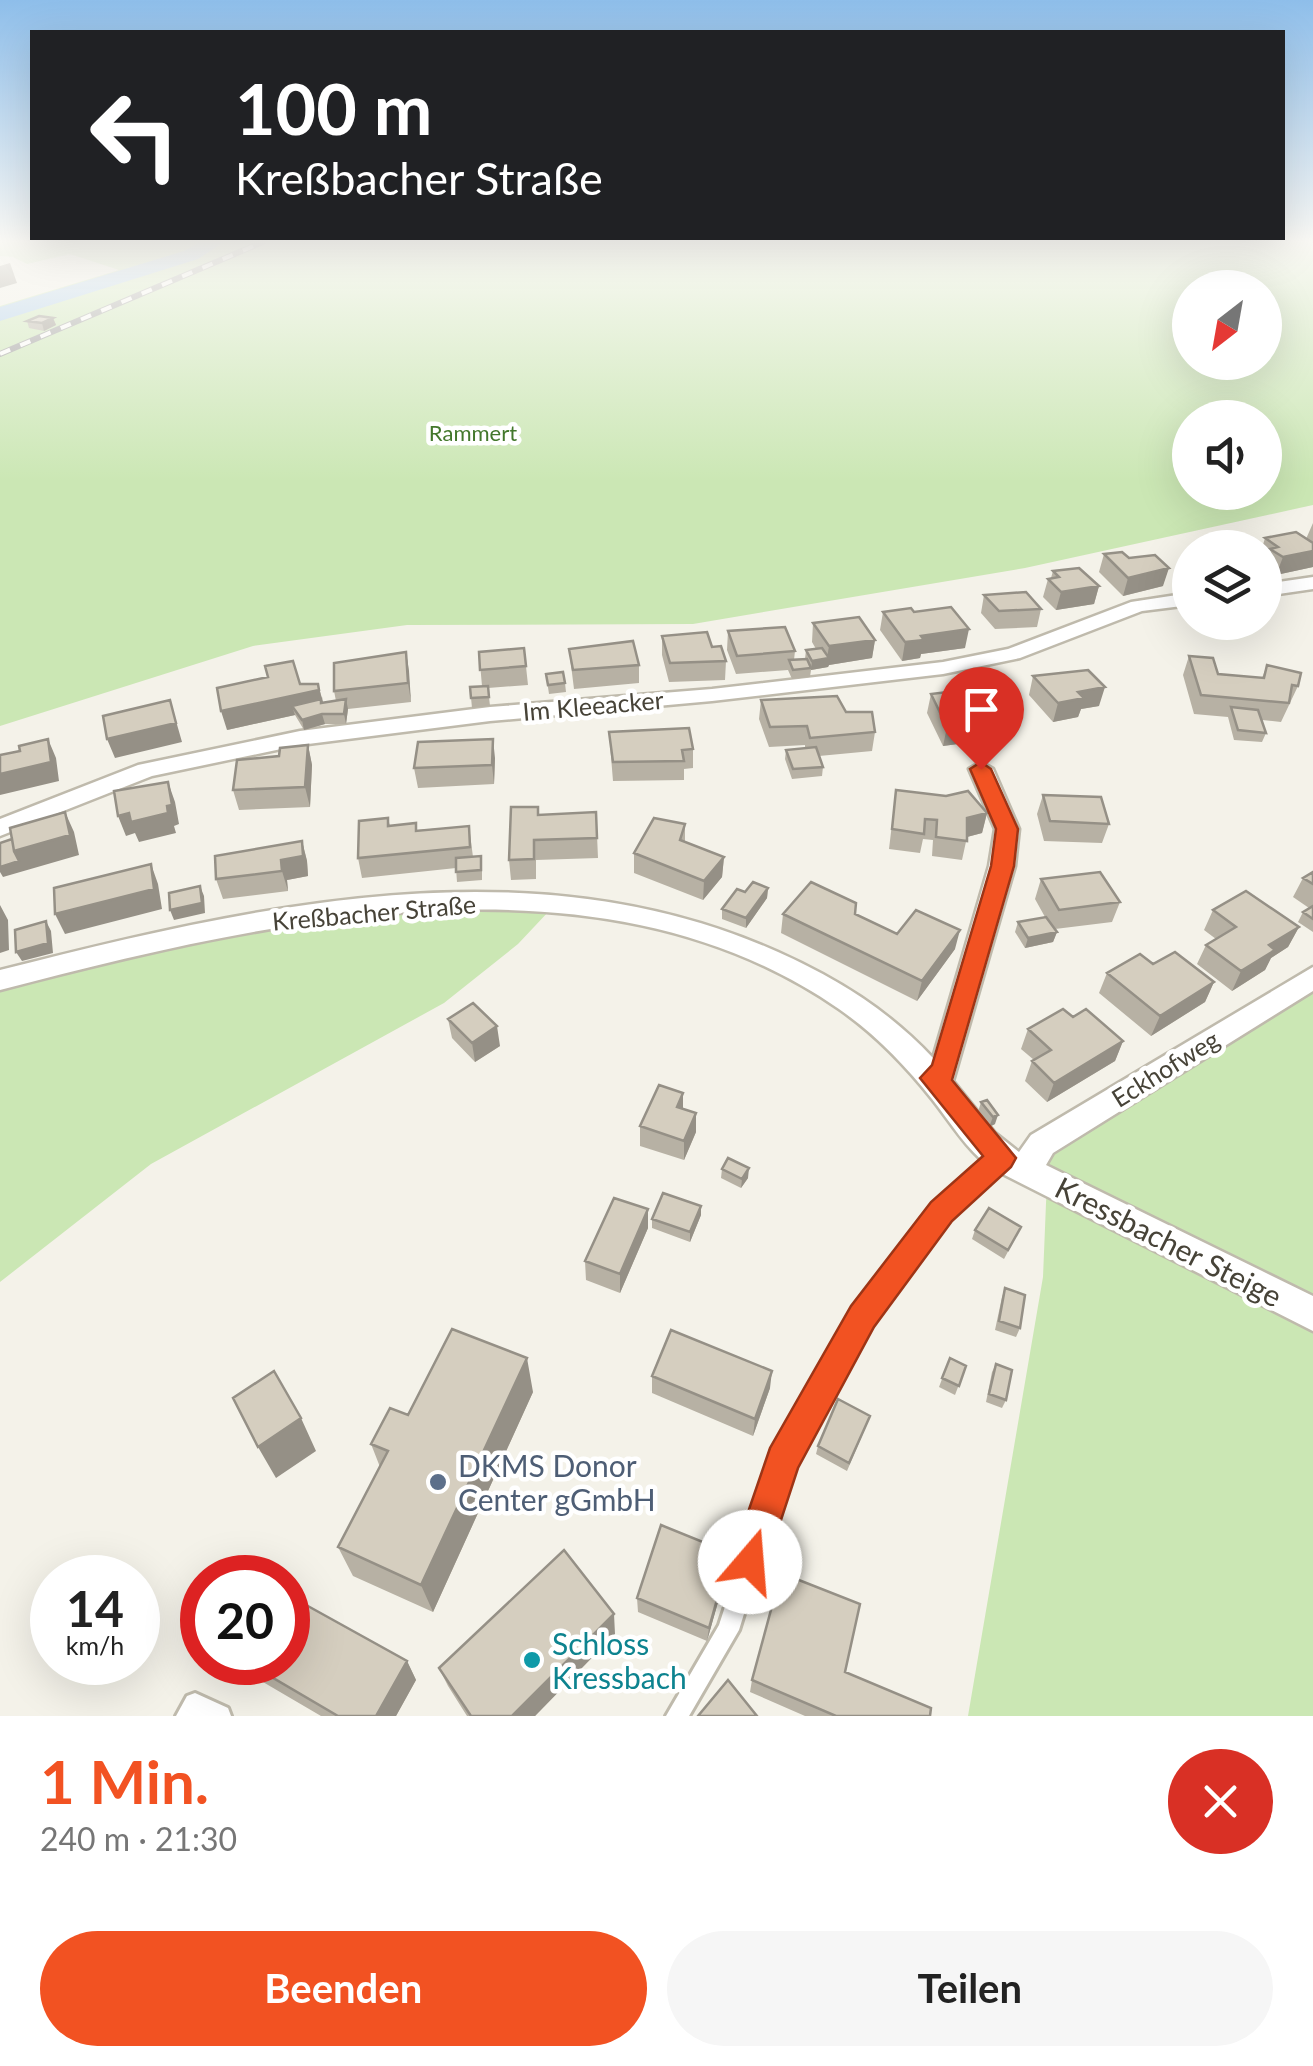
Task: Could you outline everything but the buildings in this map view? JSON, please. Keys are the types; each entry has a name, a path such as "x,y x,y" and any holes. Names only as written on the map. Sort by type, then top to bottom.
{"street":[{"path":"1282,588 1313,583"},
{"name":"Im Kleeacker","path":"0,828 146,770 300,738 490,714 943,668 1013,654 1138,606 1172,601"},
{"path":"934,1078 944,1071 1002,866 1007,829 981,769"},
{"name":"Kreßbacher Straße","path":"0,980 196,931 377,907 470,900 625,911 675,923 756,952 817,982 902,1042 1014,1163"},
{"name":"Eckhofweg","path":"1014,1163 1313,977"},
{"name":"Kressbacher Steige","path":"1014,1163 1313,1314"}],"lane":[{"path":"677,1716 728,1630 782,1461 862,1316 942,1212 1014,1163"},
{"path":"187,1716 196,1704 220,1716"}],"green space":[{"name":"Rammert","path":"0,322 1172,322 1172,380 1282,380 1282,322 1313,322 1313,505 1199,530 1172,530 1172,536 1025,568 693,624 407,625 253,646 0,726"},
{"path":"451,906 550,910 518,944 444,1003 151,1164 0,1282 0,991 224,937"},
{"path":"1313,977 1313,1716 968,1716 1043,1277 1047,1179 1026,1168"}],"railway":[{"path":"0,354 75,322"}],"place":[{"name":"DKMS Donor Center gGmbH","path":"438,1482"},
{"name":"Schloss Kressbach","path":"532,1660"}],"route":[{"path":"750,1562 782,1461 862,1316 942,1212 1001,1158 934,1078 944,1071 1002,866 1007,829 981,769"}]}
